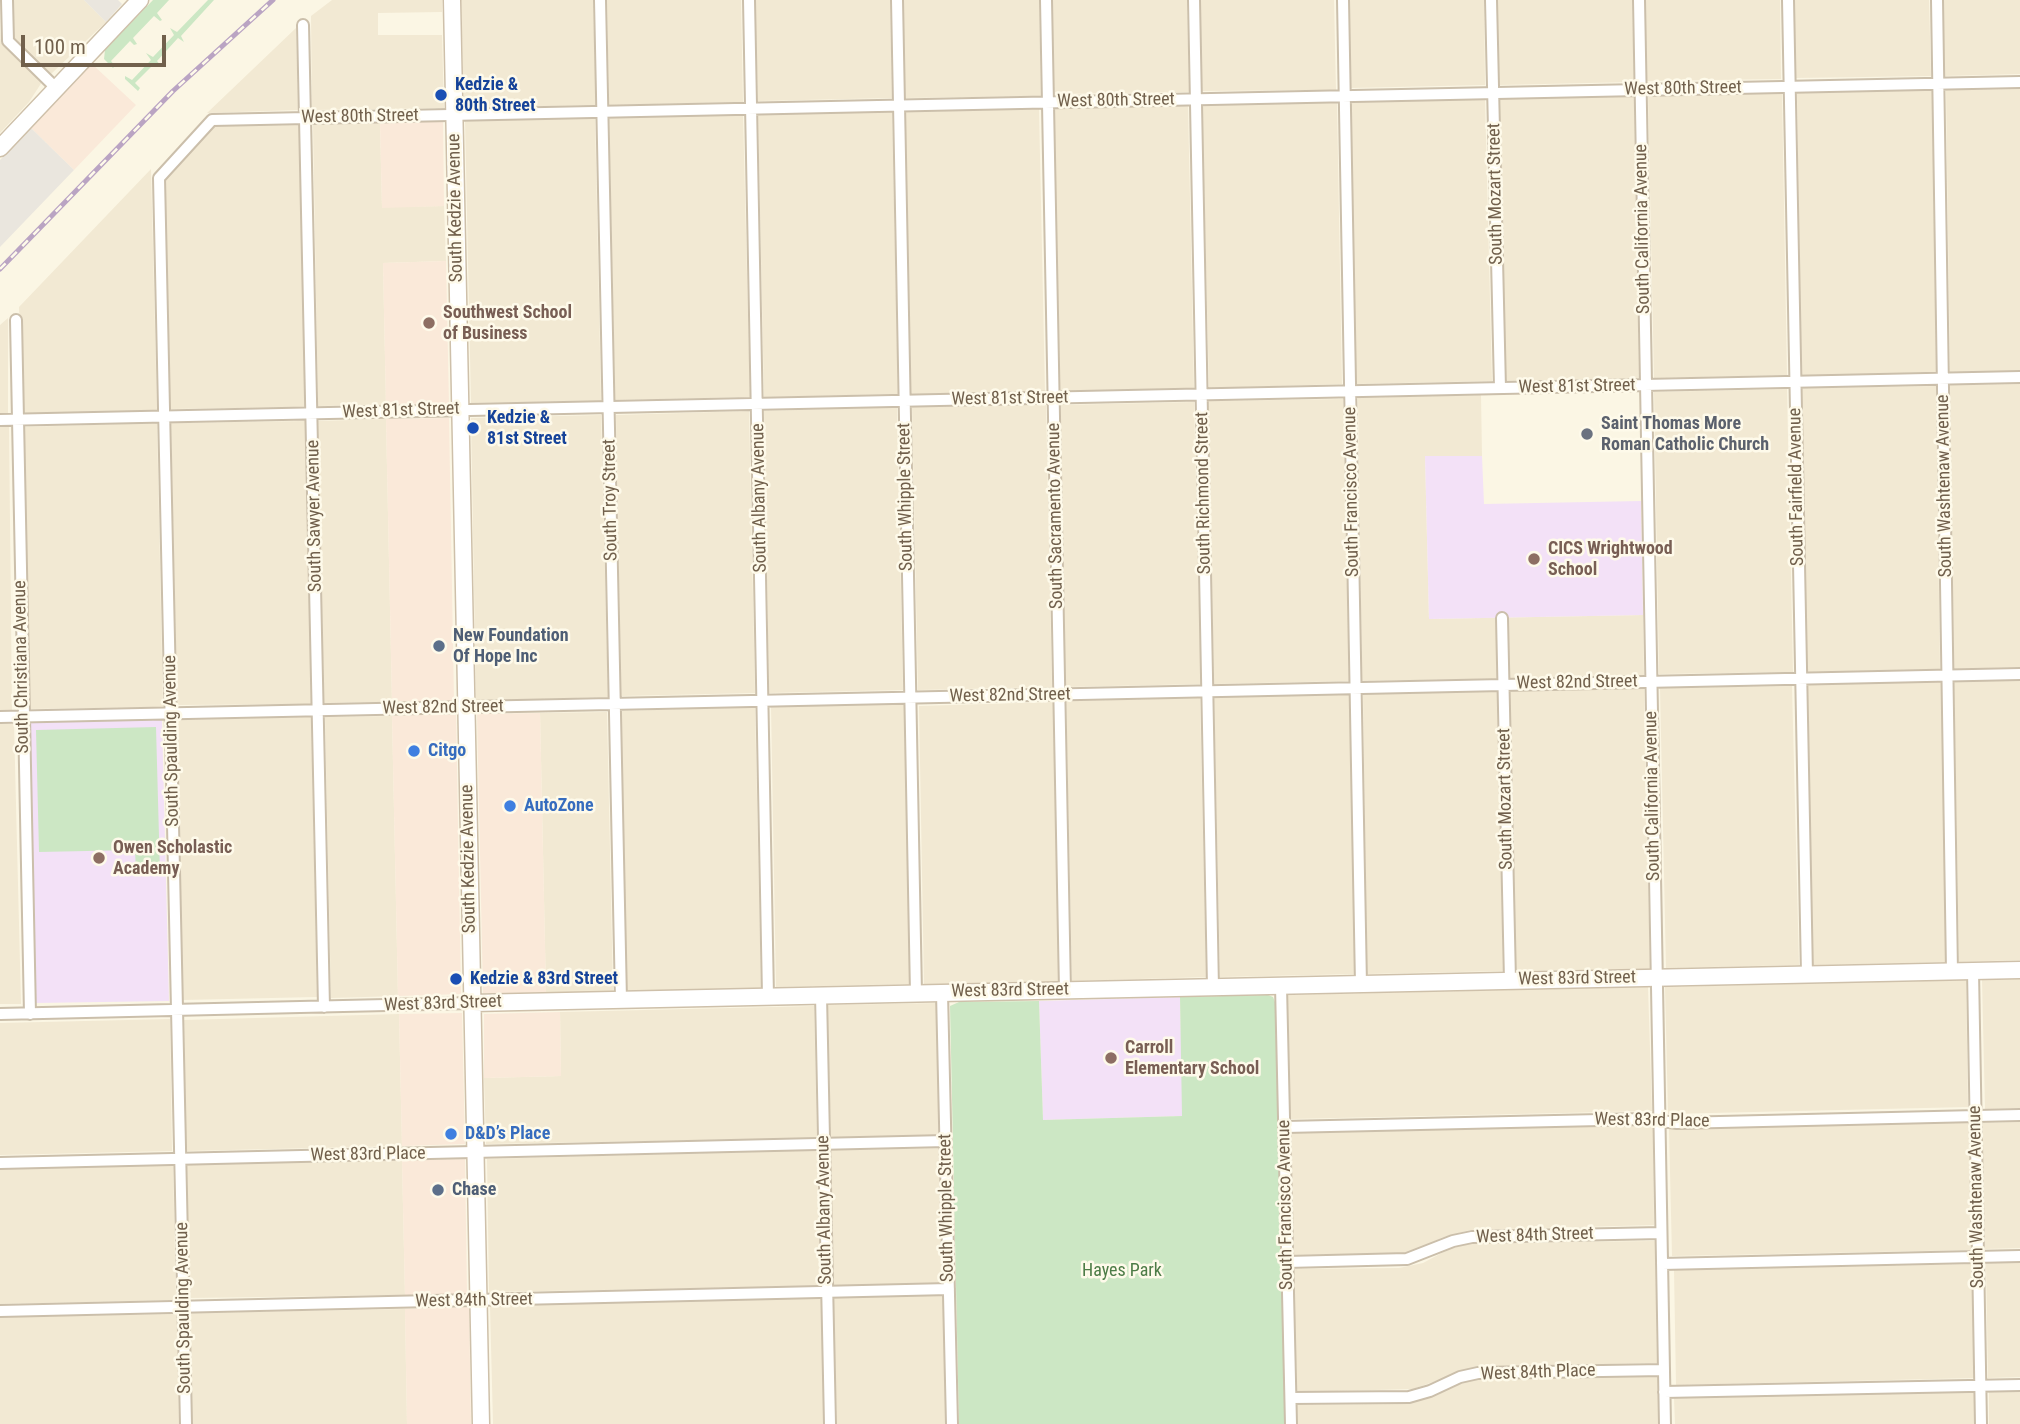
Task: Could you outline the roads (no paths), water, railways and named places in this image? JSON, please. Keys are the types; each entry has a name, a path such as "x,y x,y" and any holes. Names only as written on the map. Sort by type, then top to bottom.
{"main road":[{"path":"0,148 140,0"},
{"name":"South Kedzie Avenue","path":"452,0 481,1424"},
{"name":"West 83rd Street","path":"472,1003 2020,970"}],"street":[{"path":"7,0 8,41 55,88"},
{"name":"South Troy Street","path":"600,0 621,999"},
{"name":"South Albany Avenue","path":"749,0 768,996"},
{"name":"South Whipple Street","path":"897,0 916,993"},
{"name":"South Sacramento Avenue","path":"1045,0 1065,990"},
{"name":"South Richmond Street","path":"1194,0 1213,987"},
{"name":"South Francisco Avenue","path":"1343,0 1361,984"},
{"name":"South Mozart Street","path":"1491,0 1500,388"},
{"name":"South California Avenue","path":"1639,0 1665,1424"},
{"name":"South Fairfield Avenue","path":"1788,0 1807,974"},
{"name":"South Washtenaw Avenue","path":"1937,0 1952,971"},
{"name":"South Sawyer Avenue","path":"303,25 324,1007"},
{"name":"West 80th Street","path":"212,120 2020,82"},
{"name":"South Spaulding Avenue","path":"186,1424 159,178 212,120"},
{"name":"South Christiana Avenue","path":"16,320 30,1014"},
{"name":"West 81st Street","path":"0,420 2020,377"},
{"name":"South Mozart Street","path":"1502,618 1510,981"},
{"name":"West 82nd Street","path":"0,718 2020,674"},
{"name":"South Washtenaw Avenue","path":"1973,971 1981,1424"},
{"name":"South Francisco Avenue","path":"1281,986 1291,1424"},
{"name":"South Whipple Street","path":"942,993 952,1424"},
{"name":"South Albany Avenue","path":"821,995 830,1424"},
{"name":"West 83rd Street","path":"0,1014 472,1003"},
{"name":"West 83rd Place","path":"1285,1127 1645,1119 1676,1123 2020,1115"},
{"name":"West 83rd Place","path":"0,1163 946,1142"},
{"name":"West 84th Street","path":"1287,1262 1416,1258 1453,1241 1472,1237 1661,1233"},
{"path":"1662,1264 2020,1256"},
{"name":"West 84th Street","path":"0,1311 949,1289"},
{"name":"West 84th Place","path":"1291,1398 1409,1396 1478,1373 1664,1370"},
{"path":"1664,1392 2020,1385"}],"railway":[{"path":"0,269 173,91 273,0"}],"place":[{"name":"Kedzie & 80th Street","path":"441,95"},
{"name":"Southwest School of Business","path":"429,323"},
{"name":"Kedzie & 81st Street","path":"473,428"},
{"name":"Saint Thomas More Roman Catholic Church","path":"1587,434"},
{"name":"CICS Wrightwood School","path":"1534,559"},
{"name":"New Foundation Of Hope Inc","path":"439,646"},
{"name":"Citgo","path":"414,751"},
{"name":"AutoZone","path":"510,806"},
{"name":"Owen Scholastic Academy","path":"99,858"},
{"name":"Kedzie & 83rd Street","path":"456,979"},
{"name":"Carroll Elementary School","path":"1111,1058"},
{"name":"D&D’s Place","path":"451,1134"},
{"name":"Chase","path":"438,1190"}],"park label":[{"name":"Hayes Park","path":"1122,1271"}]}
